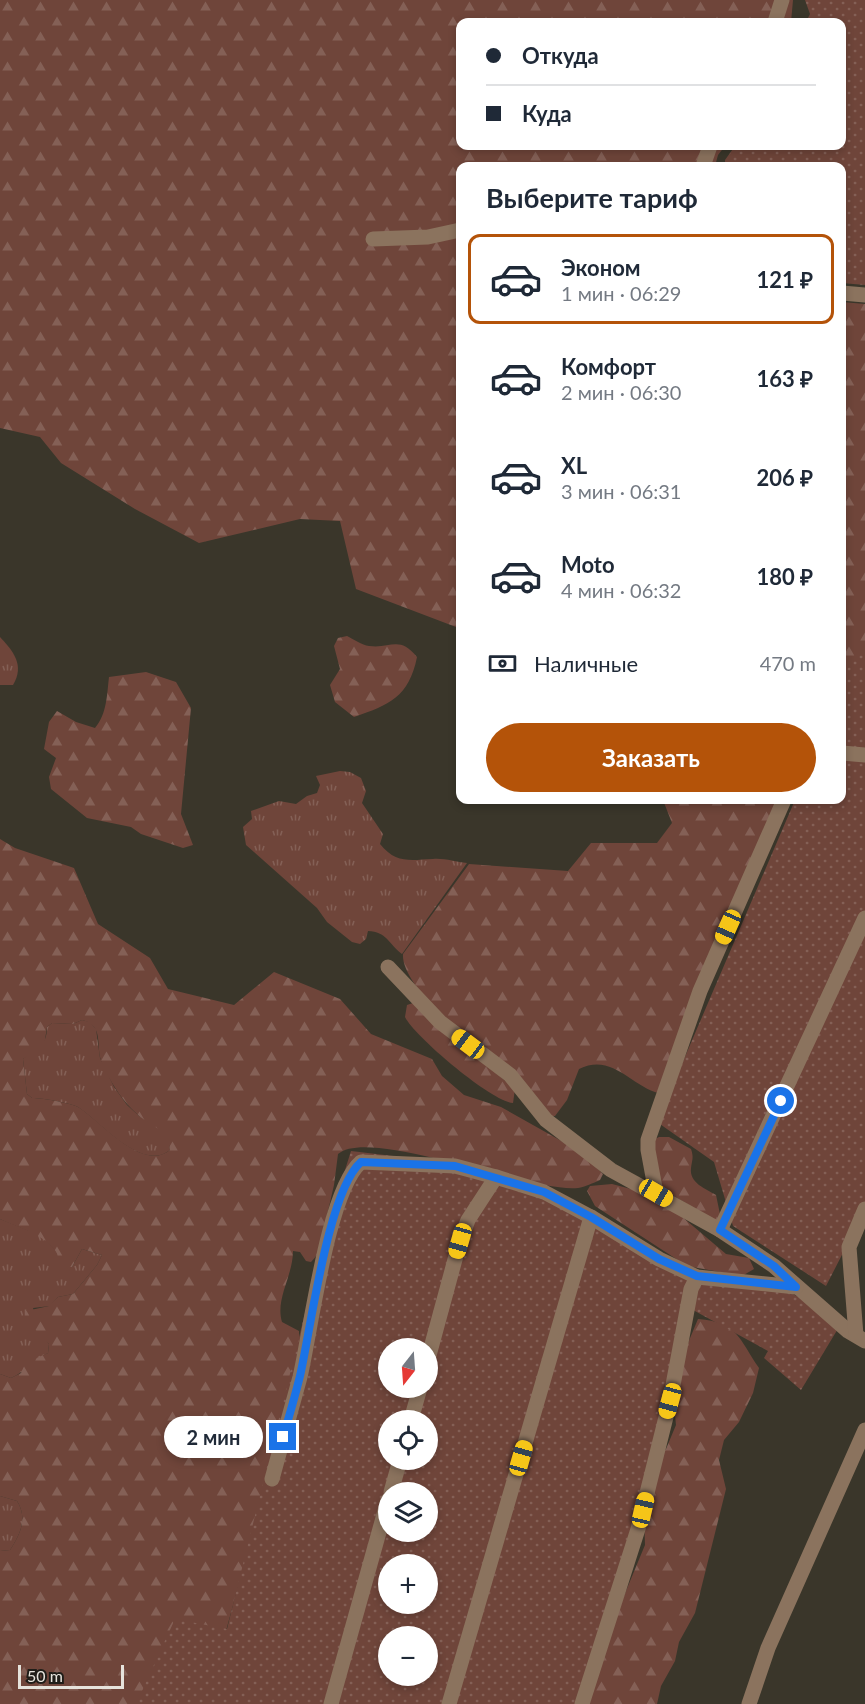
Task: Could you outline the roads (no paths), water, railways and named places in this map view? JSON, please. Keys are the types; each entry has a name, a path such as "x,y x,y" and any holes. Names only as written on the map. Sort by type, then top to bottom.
{"street":[{"path":"776,18 782,0"},
{"path":"372,239 428,237 456,231"},
{"path":"846,293 865,295"},
{"path":"846,753 865,755"},
{"path":"656,1193 648,1140 699,991 782,804"},
{"path":"720,1230 865,918"},
{"path":"388,968 440,1022 510,1075 546,1120 611,1170 720,1230 774,1266 796,1287 861,1338"},
{"path":"272,1479 300,1375 335,1214 356,1167 361,1162 455,1166 544,1192 591,1217 659,1259 697,1276 796,1287"},
{"path":"434,1338 460,1241 468,1220 496,1178"},
{"path":"861,1338 849,1247 865,1209"},
{"path":"449,1704 591,1217"},
{"path":"582,1704 638,1529 670,1401 691,1289 697,1276"},
{"path":"749,1704 768,1648 860,1451 865,1430"},
{"path":"331,1704 378,1536"}]}
